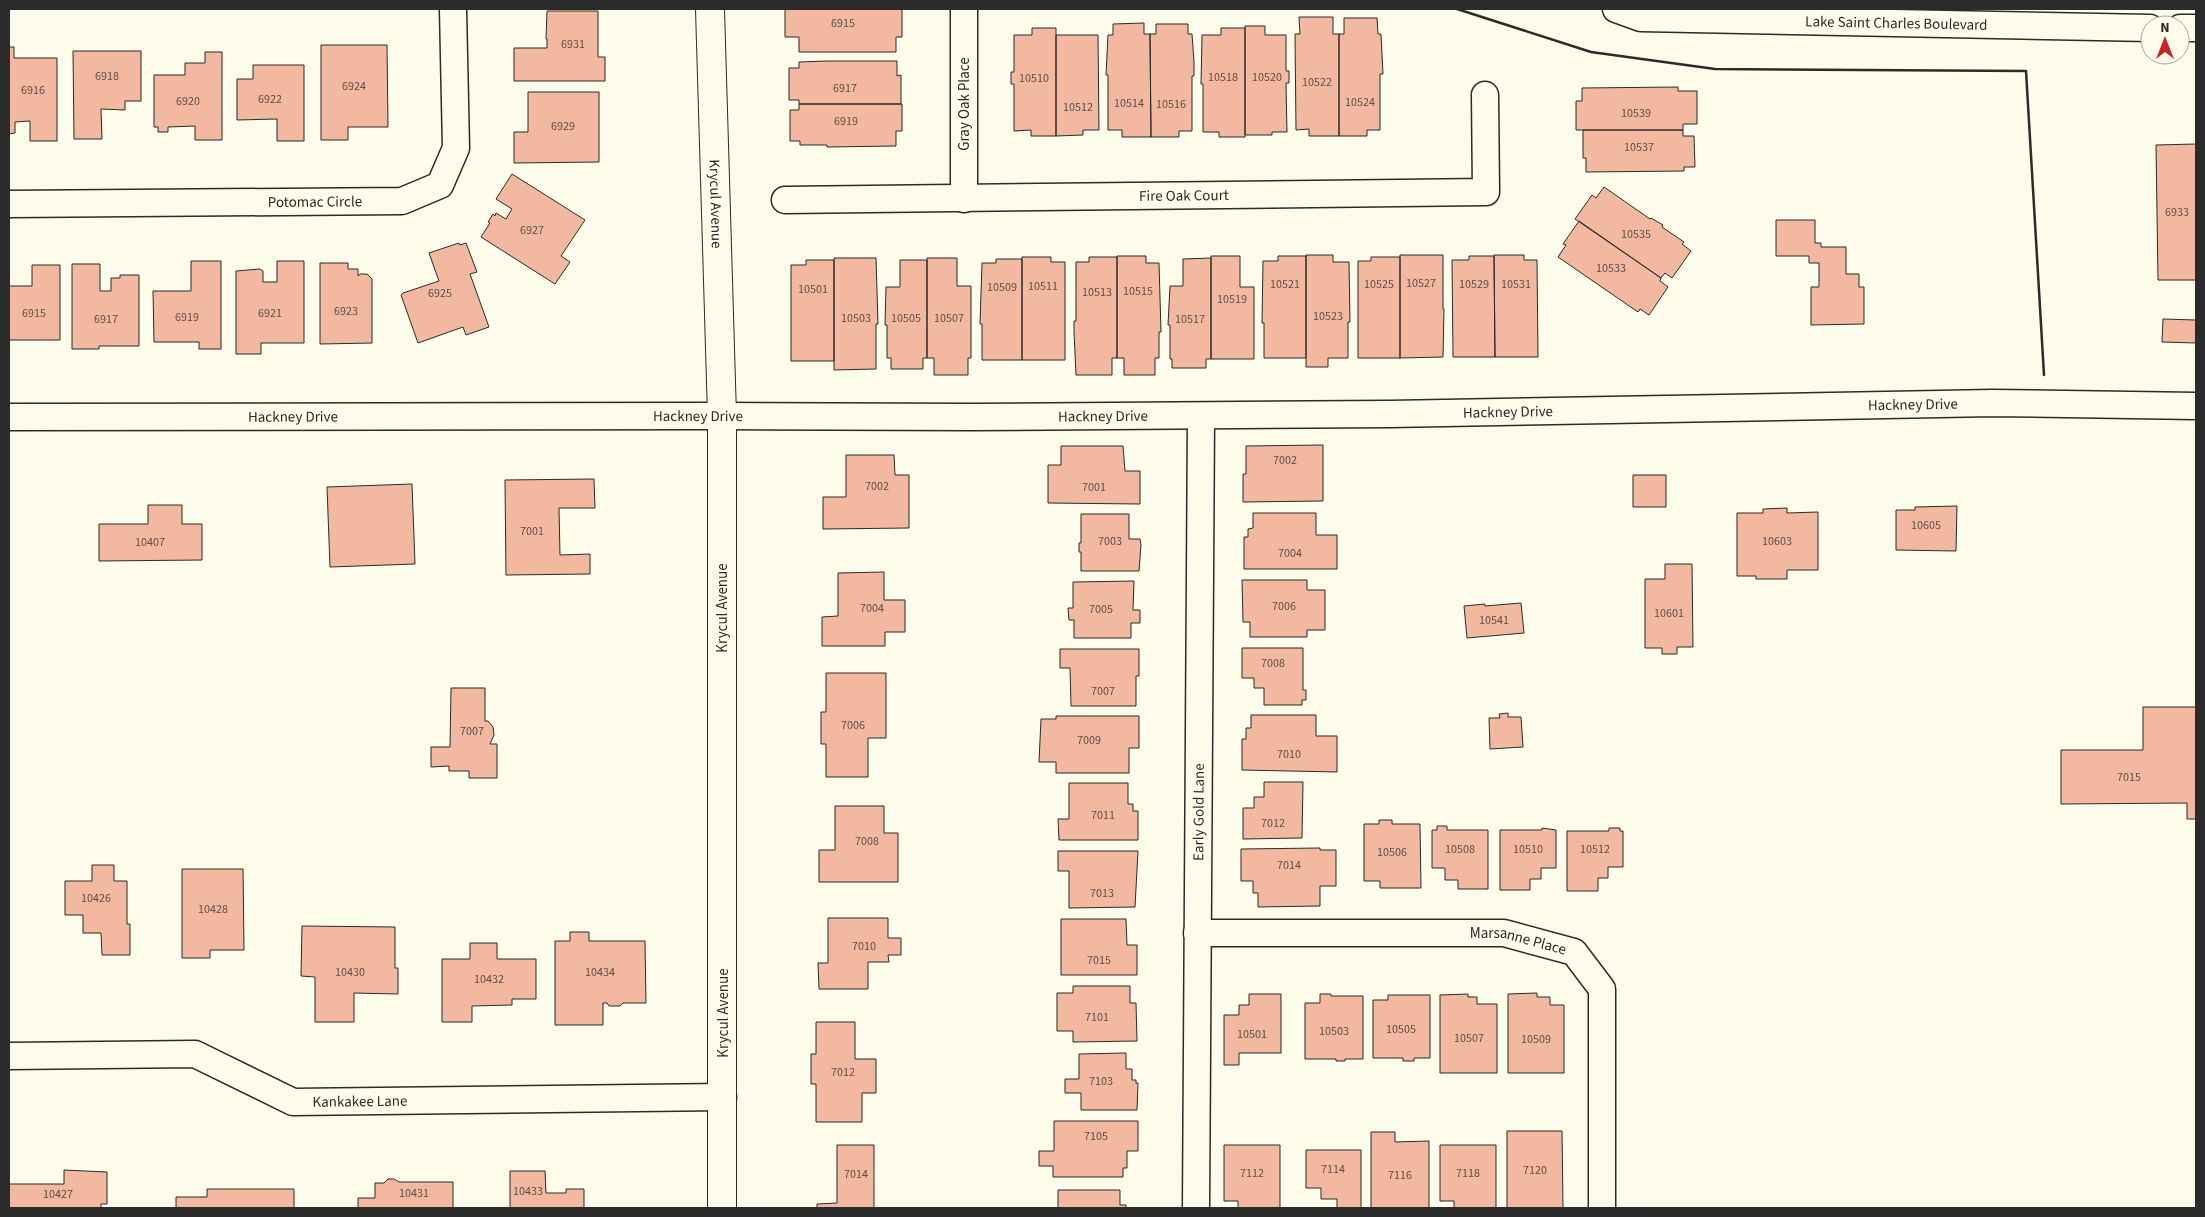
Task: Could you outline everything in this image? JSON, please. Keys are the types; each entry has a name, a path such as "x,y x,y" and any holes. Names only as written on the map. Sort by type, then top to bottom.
{"street":[{"name":"Potomac Circle","path":"9,204 402,201 440,185 456,148 453,9"},
{"name":"Krycul Avenue","path":"710,9 722,416 722,1208"},
{"name":"Gray Oak Place","path":"964,9 964,199"},
{"name":"Lake Saint Charles Boulevard","path":"1616,9 1641,18 2140,28"},
{"name":"Fire Oak Court","path":"785,200 1486,192 1485,94"},
{"name":"Hackney Drive","path":"9,417 722,416 972,418 1993,403 2196,406"},
{"name":"Early Gold Lane","path":"1196,1208 1200,416"},
{"name":"Marsanne Place","path":"1198,934 1504,934 1574,952 1602,989 1602,1208"},
{"name":"Kankakee Lane","path":"9,1056 195,1054 293,1102 723,1097"}],"building":[{"path":"785,9 902,9 902,37 896,37 896,52 799,52 799,37 785,37"},
{"path":"547,11 598,11 598,57 605,57 605,81 514,81 514,48 547,48"},
{"path":"1299,17 1333,17 1333,34 1339,34 1339,136 1309,136 1309,129 1296,130 1295,34 1300,34"},
{"path":"1344,18 1377,18 1378,34 1381,34 1383,74 1380,74 1380,130 1367,130 1367,136 1339,136 1339,34 1344,34"},
{"path":"1144,23 1144,34 1150,34 1151,137 1122,137 1122,130 1108,130 1108,75 1106,75 1108,35 1113,35 1113,24"},
{"path":"1156,24 1188,24 1188,34 1192,34 1194,76 1192,76 1192,131 1179,131 1179,137 1151,137 1150,34 1156,34"},
{"path":"1245,26 1265,26 1265,35 1286,35 1286,71 1289,71 1289,83 1286,83 1287,132 1272,132 1272,135 1245,135"},
{"path":"1032,28 1056,28 1056,136 1031,136 1031,130 1014,131 1014,84 1011,84 1011,72 1014,72 1014,35 1032,35"},
{"path":"1221,28 1245,28 1245,137 1219,137 1219,132 1203,132 1203,84 1201,84 1202,35 1221,35"},
{"path":"1056,35 1098,35 1099,130 1083,130 1083,135 1056,136"},
{"path":"321,45 387,45 388,127 348,127 348,140 321,140"},
{"path":"9,47 14,47 14,58 57,58 57,141 30,141 30,121 15,122 15,133 9,134"},
{"path":"73,51 141,51 141,101 125,101 125,110 101,109 102,139 74,139"},
{"path":"205,52 222,52 222,140 195,140 195,126 168,127 168,132 158,132 158,127 154,127 154,75 185,75 185,63 205,63"},
{"path":"897,61 897,76 901,75 901,104 799,104 799,100 789,100 789,68 799,68 799,62"},
{"path":"253,65 304,65 304,141 277,141 277,119 237,120 237,79 253,79"},
{"path":"1678,87 1678,91 1697,91 1697,124 1683,124 1683,130 1576,130 1576,101 1582,101 1582,88"},
{"path":"528,92 599,92 599,162 514,163 514,132 528,132"},
{"path":"799,104 902,104 902,131 896,131 896,146 827,147 827,145 800,145 800,141 790,141 790,110 799,110"},
{"path":"1583,130 1683,130 1683,136 1694,136 1695,167 1684,167 1684,171 1586,172 1586,158 1583,158"},
{"path":"2196,144 2196,280 2158,280 2156,145"},
{"path":"512,174 585,220 561,256 570,262 555,284 481,237 490,223 488,222 493,214 495,216 496,213 506,219 512,209 496,199"},
{"path":"1604,187 1650,219 1663,225 1662,227 1684,242 1682,244 1691,251 1672,278 1665,273 1661,278 1575,219 1592,195 1596,198"},
{"path":"1776,220 1815,220 1815,243 1821,243 1821,247 1846,247 1846,274 1859,274 1859,287 1864,287 1864,324 1811,325 1811,287 1819,287 1819,263 1809,263 1809,256 1776,256"},
{"path":"1579,221 1661,278 1660,281 1668,287 1649,315 1640,309 1638,312 1558,257 1566,245 1563,244"},
{"path":"459,243 460,245 466,243 477,272 470,274 489,327 466,335 463,327 418,343 401,295 439,281 429,253"},
{"path":"1306,255 1333,255 1333,262 1349,262 1350,322 1348,322 1348,358 1328,358 1328,367 1306,367"},
{"path":"1400,255 1443,255 1443,357 1400,358"},
{"path":"1494,255 1524,255 1524,260 1537,260 1538,357 1495,357"},
{"path":"1117,256 1146,256 1146,263 1159,263 1161,332 1159,332 1159,358 1155,358 1155,375 1124,375 1124,358 1117,358"},
{"path":"1211,256 1240,256 1240,287 1254,287 1254,359 1211,359"},
{"path":"1278,256 1306,256 1306,358 1264,358 1264,323 1262,323 1263,261 1278,261"},
{"path":"1469,256 1494,256 1495,357 1453,357 1452,260 1469,260"},
{"path":"1022,257 1051,257 1051,262 1065,262 1065,360 1022,360"},
{"path":"1089,257 1117,257 1117,358 1112,358 1112,375 1076,375 1074,321 1076,321 1076,262 1089,262"},
{"path":"1371,257 1400,257 1400,358 1358,358 1358,261 1371,261"},
{"path":"834,258 876,258 878,324 876,324 876,369 834,370"},
{"path":"927,258 957,258 957,286 971,286 971,358 968,358 968,375 934,375 934,358 927,358"},
{"path":"1211,258 1211,359 1206,359 1206,368 1172,368 1172,359 1170,359 1170,325 1168,325 1170,286 1183,286 1183,259"},
{"path":"996,259 1022,259 1022,360 982,360 982,324 980,324 982,263 996,263"},
{"path":"806,260 834,260 834,361 791,361 791,265 806,265"},
{"path":"900,260 927,260 927,358 923,358 923,369 891,369 891,358 887,358 887,325 885,325 886,287 900,287"},
{"path":"191,261 221,261 221,349 199,349 199,342 154,342 153,291 191,291"},
{"path":"277,261 304,261 304,343 261,343 261,354 236,354 236,271 260,269 263,271 263,282 277,282"},
{"path":"320,263 348,263 348,269 358,269 358,276 360,274 367,274 372,279 372,343 320,344"},
{"path":"72,264 100,264 100,291 111,291 111,278 120,278 120,275 139,275 139,346 99,346 99,349 72,349"},
{"path":"32,265 60,265 60,340 9,340 9,286 32,286"},
{"path":"2163,319 2196,320 2196,343 2162,342"},
{"path":"1323,445 1323,501 1243,502 1246,446"},
{"path":"1061,446 1123,446 1125,471 1140,471 1140,504 1048,503 1048,465 1061,465"},
{"path":"846,455 894,455 895,475 909,475 909,528 823,529 823,497 846,497"},
{"path":"1633,475 1666,475 1666,507 1633,507"},
{"path":"594,479 595,508 559,508 560,555 590,554 590,574 506,575 505,480"},
{"path":"412,484 415,564 330,567 327,487"},
{"path":"148,505 182,505 182,524 202,524 202,560 99,561 99,524 148,524"},
{"path":"1957,506 1956,551 1896,550 1896,510 1915,510 1915,507"},
{"path":"1787,508 1787,513 1818,512 1818,570 1787,570 1787,579 1756,579 1756,576 1737,576 1737,513 1763,513 1763,509"},
{"path":"1253,513 1316,513 1316,535 1337,535 1337,569 1244,569 1244,537 1248,537 1248,529 1253,528"},
{"path":"1081,514 1129,514 1129,539 1140,539 1139,571 1081,571 1079,543 1081,543"},
{"path":"1665,564 1692,564 1693,647 1677,647 1677,654 1662,654 1662,648 1645,648 1645,579 1665,579"},
{"path":"884,572 884,600 905,600 905,632 885,632 885,646 822,646 822,617 838,616 838,573"},
{"path":"1242,580 1307,580 1307,590 1325,590 1325,630 1307,630 1307,637 1250,637 1250,622 1243,622"},
{"path":"1134,581 1133,610 1140,610 1140,623 1131,623 1131,638 1074,638 1074,620 1069,620 1068,608 1073,608 1073,582"},
{"path":"1521,603 1524,633 1467,638 1464,606"},
{"path":"1242,648 1303,648 1303,690 1306,690 1306,700 1302,700 1302,705 1264,705 1264,688 1254,688 1254,678 1242,678"},
{"path":"1060,649 1139,649 1139,676 1136,676 1136,706 1071,706 1070,668 1060,668"},
{"path":"826,673 886,673 886,738 868,738 868,777 826,777 826,744 821,744 821,712 826,712"},
{"path":"451,688 485,688 485,721 488,721 493,727 494,735 490,744 497,744 497,778 469,778 469,771 449,771 449,766 431,767 431,747 450,747"},
{"path":"2143,707 2196,707 2196,819 2187,819 2187,803 2061,804 2061,750 2143,750"},
{"path":"1508,713 1508,717 1521,717 1523,747 1490,749 1489,718 1500,718 1499,714"},
{"path":"1251,715 1316,715 1316,736 1337,736 1337,772 1242,770 1242,739 1246,739 1246,728 1251,728"},
{"path":"1056,716 1139,716 1139,748 1129,748 1129,773 1056,773 1056,762 1039,762 1041,719 1056,719"},
{"path":"1264,782 1303,782 1302,838 1243,839 1243,808 1254,808 1254,797 1264,797"},
{"path":"1069,783 1128,783 1128,804 1133,804 1133,811 1138,811 1138,840 1059,840 1058,819 1069,819"},
{"path":"835,806 884,806 884,833 898,833 898,882 819,882 819,850 835,850"},
{"path":"1379,820 1392,820 1392,824 1420,824 1421,888 1380,888 1380,881 1364,881 1364,824 1379,824"},
{"path":"1437,826 1447,826 1447,830 1488,830 1488,889 1458,889 1458,880 1445,880 1445,868 1432,868 1432,830 1437,830"},
{"path":"1542,828 1556,830 1556,868 1541,868 1541,879 1530,879 1530,890 1500,890 1500,830 1542,830"},
{"path":"1609,828 1620,828 1620,831 1623,831 1623,867 1608,867 1608,878 1598,878 1598,891 1567,891 1567,831 1609,831"},
{"path":"1320,848 1320,850 1336,850 1336,886 1320,886 1320,906 1258,907 1258,893 1253,893 1253,881 1241,881 1241,849"},
{"path":"1058,851 1138,851 1135,907 1069,908 1069,871 1058,871"},
{"path":"92,865 114,865 114,881 127,881 127,924 130,924 130,955 102,955 101,933 83,933 83,915 65,915 65,881 92,881"},
{"path":"182,869 243,869 244,950 210,950 210,958 182,958"},
{"path":"828,918 888,918 888,938 901,938 901,955 888,955 889,962 868,962 868,989 819,989 818,963 828,963"},
{"path":"1061,919 1126,919 1127,945 1137,945 1137,975 1061,975"},
{"path":"302,926 395,927 395,968 398,968 398,994 354,993 354,1022 315,1022 315,977 301,976"},
{"path":"570,932 589,932 589,941 645,941 646,1003 623,1003 620,1006 609,1006 607,1003 603,1003 603,1025 555,1025 555,941 570,941"},
{"path":"470,943 497,943 497,959 536,959 536,999 512,999 512,1005 472,1006 472,1022 442,1022 442,959 470,959"},
{"path":"1073,986 1130,986 1130,1003 1136,1003 1137,1041 1073,1042 1073,1031 1057,1031 1057,993 1073,993"},
{"path":"1537,993 1537,997 1550,997 1550,1005 1564,1005 1564,1073 1508,1073 1508,994"},
{"path":"1249,994 1281,994 1281,1053 1239,1053 1239,1065 1224,1065 1224,1015 1239,1015 1239,1005 1249,1005"},
{"path":"1320,994 1363,996 1363,1059 1336,1061 1336,1059 1305,1059 1305,1003 1320,1003"},
{"path":"1468,994 1468,997 1477,997 1477,1004 1497,1004 1497,1073 1440,1073 1440,995"},
{"path":"1388,995 1430,995 1430,1058 1414,1058 1414,1061 1403,1061 1403,1058 1373,1058 1373,1000 1388,1000"},
{"path":"816,1022 855,1022 855,1059 876,1059 876,1093 862,1093 862,1122 816,1122 816,1084 811,1084 811,1054 816,1054"},
{"path":"1126,1053 1126,1069 1132,1069 1132,1080 1136,1080 1136,1083 1138,1083 1137,1110 1081,1110 1081,1093 1065,1093 1065,1079 1079,1079 1079,1054"},
{"path":"1054,1121 1138,1121 1138,1151 1127,1151 1127,1168 1123,1168 1123,1177 1053,1177 1053,1166 1039,1166 1039,1151 1054,1151"},
{"path":"1507,1131 1562,1131 1563,1208 1507,1208"},
{"path":"1371,1132 1395,1132 1395,1142 1429,1141 1429,1208 1371,1208"},
{"path":"837,1145 874,1145 874,1208 817,1208 817,1204 837,1203"},
{"path":"1224,1145 1280,1145 1280,1208 1238,1208 1238,1201 1224,1201"},
{"path":"1440,1145 1496,1145 1496,1208 1454,1208 1454,1201 1440,1201"},
{"path":"1306,1150 1361,1150 1361,1208 1337,1208 1337,1199 1321,1199 1321,1188 1306,1188"},
{"path":"64,1170 107,1172 107,1204 101,1204 101,1208 9,1208 9,1184 64,1184"},
{"path":"510,1171 545,1171 546,1193 566,1193 566,1189 584,1189 584,1208 510,1208"},
{"path":"388,1179 394,1179 399,1182 453,1182 453,1208 358,1208 358,1198 375,1198 375,1183 384,1183"},
{"path":"207,1189 294,1189 294,1208 176,1208 176,1197 207,1197"},
{"path":"1058,1190 1120,1190 1120,1205 1126,1205 1126,1208 1058,1208"}],"wall":[{"path":"1457,9 1591,52 1715,69 2026,71 2044,375"}]}
